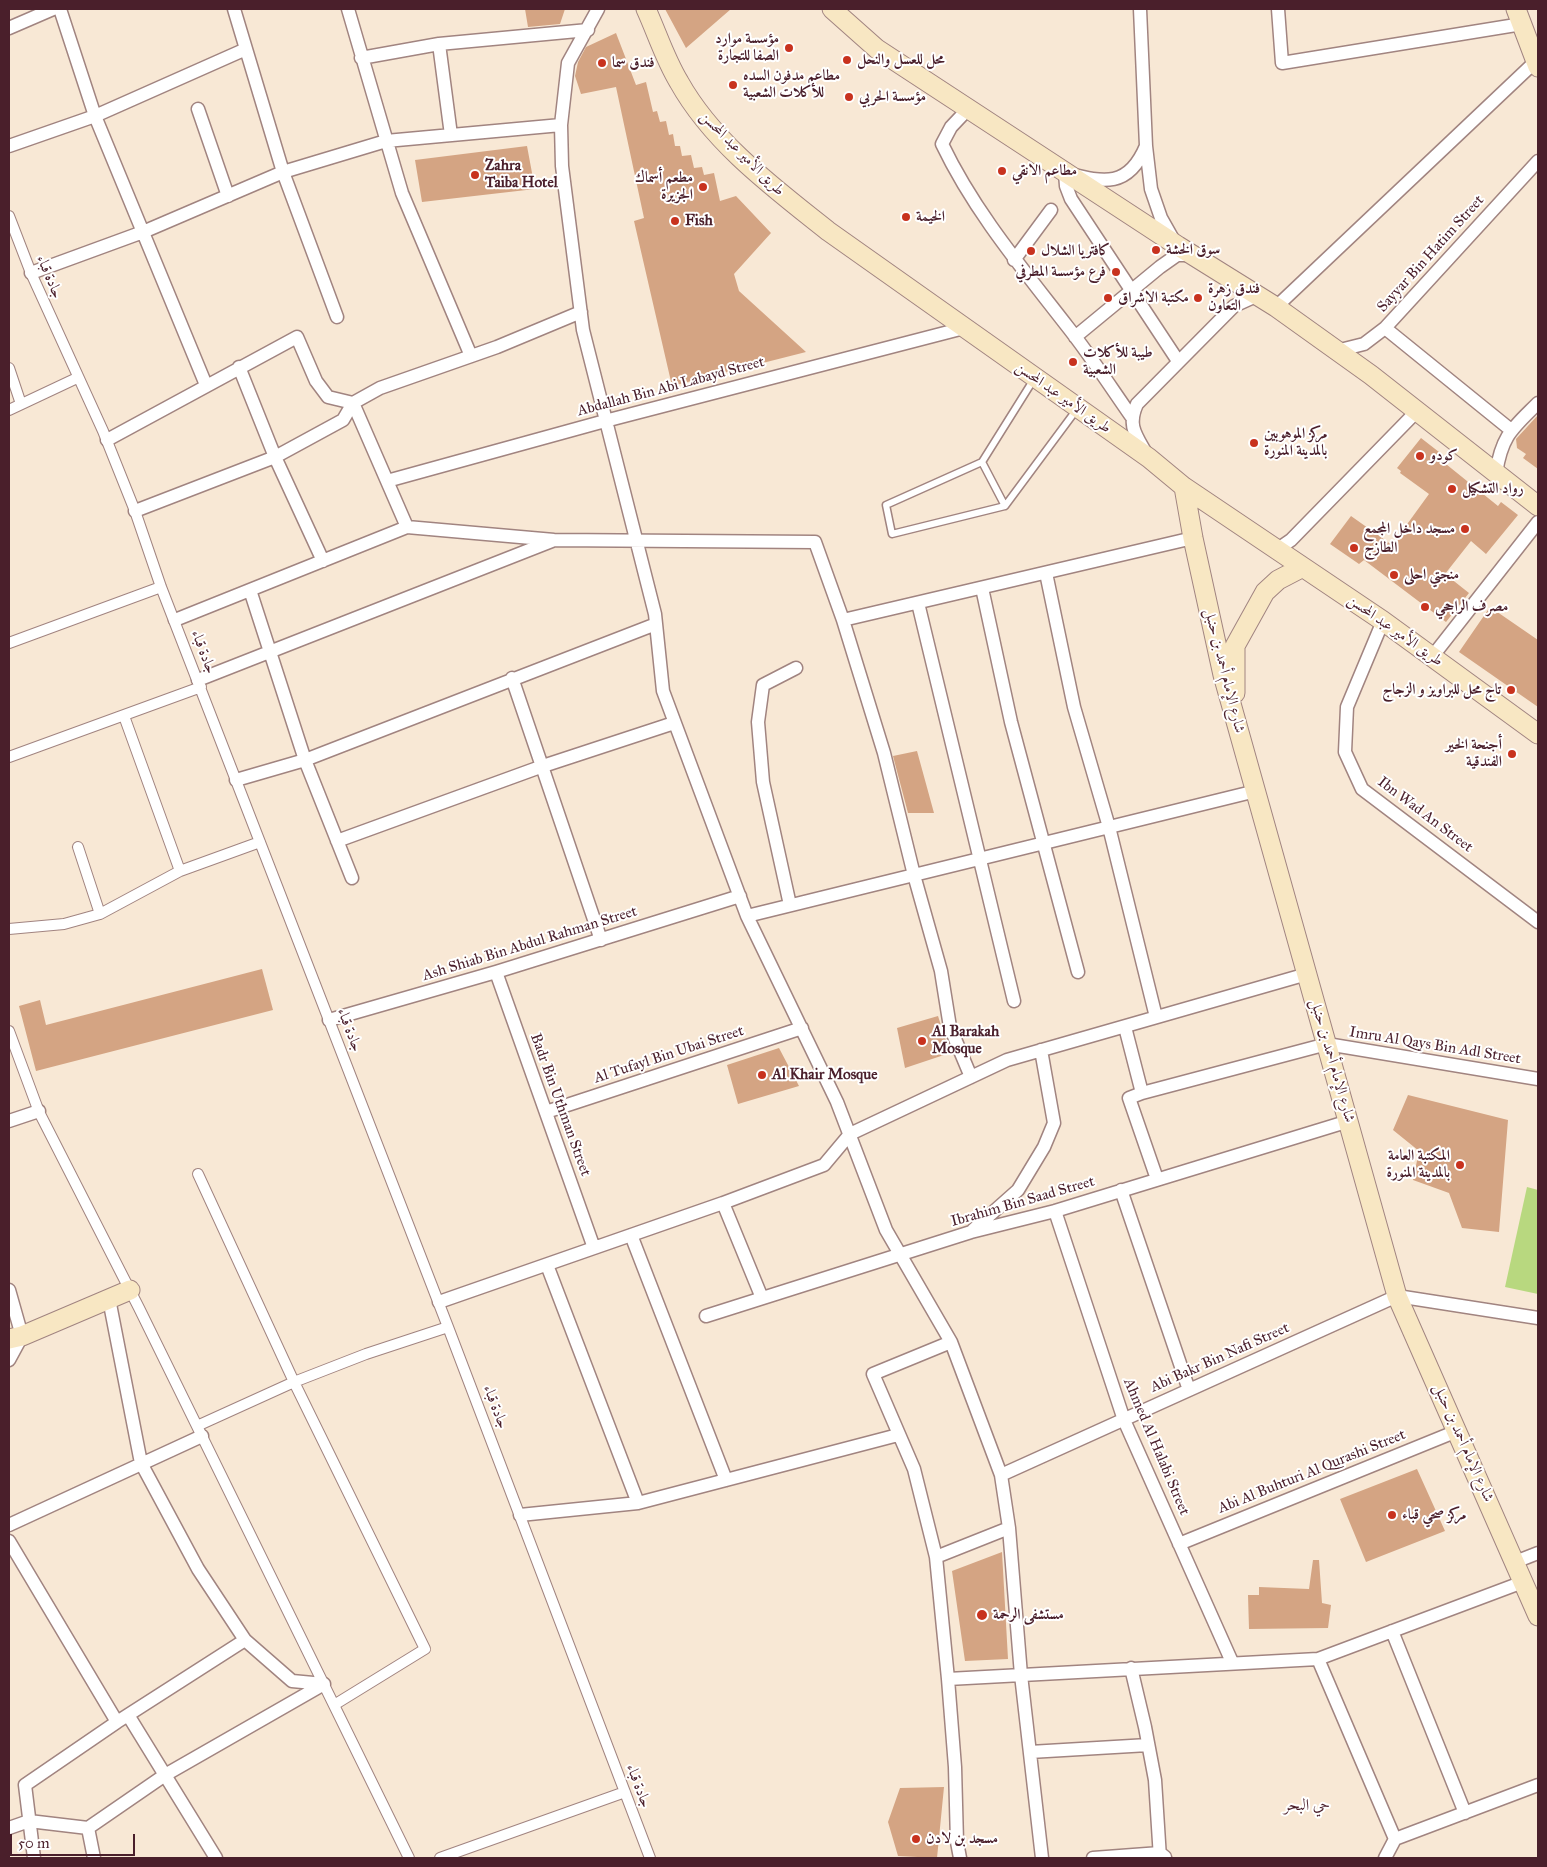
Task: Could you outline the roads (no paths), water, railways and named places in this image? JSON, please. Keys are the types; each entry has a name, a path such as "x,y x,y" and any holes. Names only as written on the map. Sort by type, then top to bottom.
{"main road":[{"name":"طريق الأمير عبد المحسن","path":"646,9 679,83 699,114 744,161 828,231 1077,409 1149,458 1184,487 1382,621 1538,734"},
{"path":"832,9 876,49 1185,251 1256,296 1276,306 1336,352 1371,375 1538,506"},
{"path":"1519,16 1537,64"},
{"name":"شارع الإمام أحمد بن حنبل","path":"1184,487 1193,538 1234,714 1398,1296 1538,1616"},
{"path":"1234,714 1235,646 1265,592 1278,580 1303,567"},
{"path":"16,1338 130,1290"}],"street":[{"path":"9,28 53,9"},
{"path":"60,9 95,116 206,385"},
{"path":"234,9 283,172 336,317"},
{"path":"348,9 402,193 471,356"},
{"path":"598,9 568,63 561,125 562,166 580,312 605,421 656,624 663,691 747,916 837,1102 886,1230 951,1342 1001,1475 1009,1528 1021,1675 1042,1858"},
{"path":"1075,337 1177,255 1185,251 1161,218 1151,189 1146,146 1140,9"},
{"path":"1278,9 1282,63 1519,16"},
{"path":"361,58 439,44 588,30"},
{"path":"439,44 451,135"},
{"path":"9,146 95,116 246,49"},
{"path":"1276,306 1537,64"},
{"path":"198,109 228,196"},
{"path":"968,109 951,126 942,144 980,211 1014,260 1075,337 1131,416 1133,428 1149,458"},
{"path":"31,273 143,232 283,172 386,141 561,125"},
{"path":"1146,146 1139,163 1124,177 1101,182 1065,173 1066,186 1071,199 1178,361"},
{"name":"Sayyar Bin Hatim Street","path":"1336,352 1364,344 1385,328 1538,161"},
{"path":"1014,260 1052,210"},
{"name":"جادة قباء","path":"9,216 31,273 106,440 135,511 161,587 439,1302 650,1858"},
{"path":"1131,416 1137,404 1234,306 1256,296"},
{"path":"135,511 275,457 343,420 353,403 380,388 471,356 580,312"},
{"name":"Abdallah Bin Abi Labayd Street","path":"386,481 605,421 964,328"},
{"path":"1385,328 1511,430"},
{"path":"106,440 297,337 316,381 328,397 353,403"},
{"path":"239,367 275,457 323,561"},
{"path":"9,368 21,404"},
{"path":"9,410 77,378"},
{"path":"353,403 407,527"},
{"path":"1496,474 1500,450 1511,430 1538,403"},
{"path":"1278,550 1291,540 1416,410"},
{"path":"1432,657 1538,522"},
{"path":"175,620 407,527 554,540 815,542 843,620 884,753 940,971 950,1026 971,1077"},
{"path":"843,620 1193,538"},
{"path":"9,757 124,716 270,652 554,540"},
{"path":"1046,573 1074,707 1109,827 1156,1017"},
{"path":"9,643 161,587"},
{"path":"982,588 1011,722 1078,972"},
{"path":"250,590 305,760 352,878"},
{"path":"918,603 978,859 1014,1001"},
{"name":"Ibn Wad An Street","path":"1382,621 1348,707 1345,752 1362,789 1538,922"},
{"path":"236,780 305,760 512,678 656,624"},
{"path":"790,905 763,782 758,722 763,685 796,668"},
{"path":"512,678 601,940"},
{"path":"124,716 180,871"},
{"path":"337,841 543,766 674,722"},
{"path":"747,916 1256,791"},
{"path":"9,929 64,924 100,914 180,871 260,842"},
{"path":"78,846 100,914"},
{"name":"Ash Shiab Bin Abdul Rahman Street","path":"329,1020 496,972 740,896"},
{"name":"Badr Bin Uthman Street","path":"496,972 594,1248"},
{"path":"439,1302 723,1203 824,1165 850,1134 1007,1060 1307,974"},
{"path":"1125,1026 1142,1093"},
{"name":"Al Tufayl Bin Ubai Street","path":"546,1112 802,1028"},
{"path":"9,1031 39,1111 130,1290 409,1858"},
{"path":"1157,1179 1129,1098 1327,1044"},
{"name":"Imru Al Qays Bin Adl Street","path":"1327,1044 1538,1076"},
{"path":"971,1232 1018,1190 1044,1147 1054,1123 1040,1050"},
{"path":"9,1121 39,1111"},
{"name":"Ibrahim Bin Saad Street","path":"706,1316 971,1232 1055,1211 1349,1121"},
{"path":"198,1174 294,1382 425,1650 334,1705"},
{"path":"1121,1190 1189,1390"},
{"path":"723,1203 762,1298"},
{"name":"Ahmed Al Halabi Street","path":"1055,1211 1124,1420 1232,1662"},
{"path":"631,1235 726,1480"},
{"path":"547,1265 638,1503"},
{"path":"9,1290 16,1338 9,1360"},
{"path":"1398,1296 1538,1318"},
{"name":"Abi Bakr Bin Nafi Street","path":"1001,1475 1398,1296"},
{"path":"109,1299 141,1463 198,1569 245,1640 292,1681 324,1684"},
{"path":"9,1525 141,1463 294,1382 366,1354 448,1327"},
{"path":"951,1342 873,1374 914,1469 936,1557 948,1679 955,1767 957,1842 960,1858"},
{"name":"Abi Al Buhturi Al Qurashi Street","path":"1179,1544 1457,1431"},
{"path":"520,1515 638,1503 898,1435"},
{"path":"936,1557 1009,1528"},
{"path":"9,1541 117,1722"},
{"path":"1515,1562 1538,1553"},
{"path":"948,1679 1232,1662 1318,1659 1523,1582"},
{"path":"1392,1631 1465,1813"},
{"path":"34,1858 25,1785 117,1722 245,1640"},
{"path":"1318,1659 1395,1839"},
{"path":"1092,1858 1162,1857 1155,1780 1131,1668"},
{"path":"9,1828 29,1822 88,1828 165,1775 324,1684"},
{"path":"128,1715 216,1858"},
{"path":"1030,1752 1148,1745"},
{"path":"1385,1858 1395,1839 1538,1785"},
{"path":"440,1858 625,1792"},
{"path":"88,1828 94,1858"}],"lane":[{"path":"1035,378 982,462 886,505 892,534 1006,506 1077,409"},
{"path":"982,462 1006,506"}],"place":[{"name":"مؤسسة موارد الصفا للتجارة","path":"789,48"},
{"name":"محل للعسل والنحل","path":"847,60"},
{"name":"فندق سما","path":"602,63"},
{"name":"مطاعم مدفون السده للأكلات الشعبية","path":"733,85"},
{"name":"مؤسسة الحربي","path":"849,97"},
{"name":"مطاعم الانقي","path":"1002,171"},
{"name":"Zahra Taiba Hotel","path":"475,175"},
{"name":"مطعم أسماك الجزيرة","path":"703,187"},
{"name":"الخيمة","path":"906,217"},
{"name":"Fish","path":"675,221"},
{"name":"سوق الخشة","path":"1156,250"},
{"name":"كافتريا الشلال","path":"1031,251"},
{"name":"فرع مؤسسة المطرفي","path":"1116,272"},
{"name":"مكتبة الاشراق","path":"1108,298"},
{"name":"فندق زهرة التعاون","path":"1198,298"},
{"name":"طيبة للأكلات الشعبية","path":"1073,362"},
{"name":"مركز الموهوبين بالمدينة المنورة","path":"1254,443"},
{"name":"كودو","path":"1420,456"},
{"name":"رواد التشكيل","path":"1452,489"},
{"name":"مسجد داخل المجمع","path":"1465,529"},
{"name":"الطازج","path":"1354,548"},
{"name":"منجتي احلى","path":"1394,575"},
{"name":"مصرف الراجحي","path":"1425,607"},
{"name":"تاج محل للبراويز و الزجاج","path":"1511,690"},
{"name":"أجنحة الخير الفندقية","path":"1512,754"},
{"name":"Al Barakah Mosque","path":"922,1041"},
{"name":"Al Khair Mosque","path":"762,1075"},
{"name":"المكتبة العامة بالمدينة المنورة","path":"1460,1165"},
{"name":"مركز صحي قباء","path":"1392,1515"},
{"name":"مستشفى الرحمة","path":"982,1615"},
{"name":"مسجد بن لادن","path":"916,1839"}],"district":[{"name":"حي البحر","path":"1307,1806"}]}
